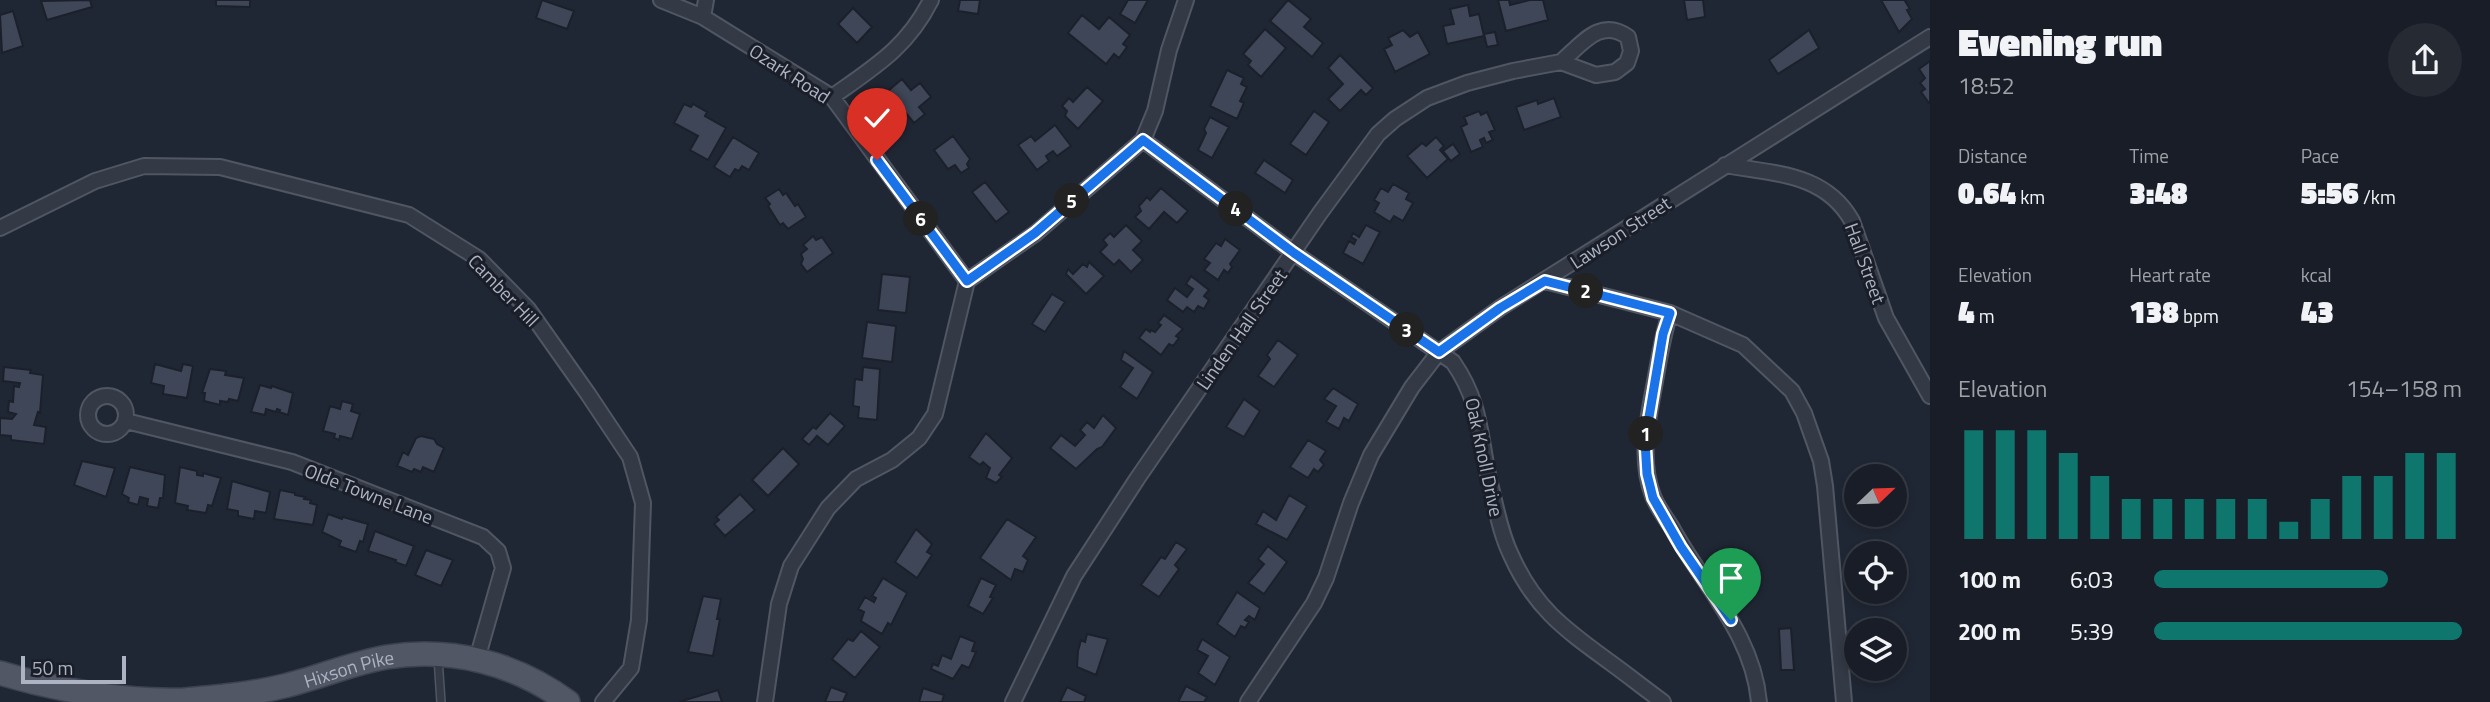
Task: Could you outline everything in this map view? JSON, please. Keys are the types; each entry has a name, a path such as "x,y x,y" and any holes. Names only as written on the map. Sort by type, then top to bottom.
{"main road":[{"name":"Hixson Pike","path":"0,673 40,686 145,701 181,701 234,698 385,657 438,654 477,659 522,673 568,702"}],"street":[{"name":"Ozark Road","path":"661,0 703,17 832,97 967,281"},
{"path":"703,17 706,0"},
{"path":"832,97 891,55 913,31 931,0"},
{"path":"765,702 779,604 791,566 828,508 856,479 892,460 919,438 935,414 967,281 1035,233 1143,140 1155,111 1169,50 1186,0"},
{"path":"1604,28 1618,30 1628,37 1631,51 1627,63 1615,72 1596,75 1561,62 1604,28"},
{"name":"Lawson Street","path":"1248,702 1314,603 1326,578 1351,503 1371,455 1412,387 1439,352 1500,308 1930,37"},
{"name":"Linden Hall Street","path":"1013,702 1074,576 1137,479 1378,134 1427,98 1467,83 1561,62"},
{"name":"Oak Knoll Drive","path":"1143,140 1294,253 1453,362 1464,378 1477,408 1500,526 1521,577 1536,599 1558,623 1663,702"},
{"name":"Hall Street","path":"1725,165 1808,181 1827,191 1844,207 1852,221 1886,318 1930,396"},
{"name":"Camber Hill","path":"0,228 95,181 144,166 220,167 409,215 479,259 528,309 588,394 629,457 643,503 639,620 631,668 603,702"},
{"path":"1545,281 1670,313 1742,345 1792,391 1804,413 1821,461 1844,702"},
{"path":"1670,313 1663,334 1645,441 1647,474 1653,498 1681,547 1736,628 1757,680 1759,702"},
{"name":"Olde Towne Lane","path":"126,421 292,462 483,537 498,551 503,568 477,659"}],"lane":[{"path":"438,654 439,702"}],"building":[{"path":"90,0 92,7 47,20 41,1"},
{"path":"216,0 250,0 250,7 216,6"},
{"path":"542,0 574,11 567,29 536,18"},
{"path":"960,0 980,0 978,14 958,11"},
{"path":"1128,0 1148,0 1135,23 1120,14"},
{"path":"1288,0 1311,19 1304,27 1323,43 1312,57 1270,21"},
{"path":"1498,0 1509,0 1510,5 1543,0 1548,20 1506,31"},
{"path":"1684,0 1703,0 1705,17 1687,20"},
{"path":"1881,0 1907,0 1905,1 1910,9 1907,10 1912,19 1899,32"},
{"path":"1468,5 1470,16 1479,14 1484,36 1447,44 1443,26 1454,24 1450,9"},
{"path":"853,8 872,27 857,43 838,24"},
{"path":"13,11 23,46 2,53 0,15"},
{"path":"1082,15 1099,29 1109,17 1130,35 1123,44 1127,47 1119,58 1114,54 1106,64 1068,33"},
{"path":"1265,29 1286,48 1261,77 1248,65 1251,61 1243,54"},
{"path":"1403,30 1410,37 1418,32 1430,54 1395,72 1384,49 1392,45 1388,38"},
{"path":"1809,30 1819,48 1778,74 1769,60"},
{"path":"1495,32 1498,45 1487,47 1484,34"},
{"path":"1340,55 1373,88 1366,95 1361,90 1340,111 1328,99 1343,84 1328,68"},
{"path":"1930,61 1929,103 1921,92 1925,89 1920,83 1925,78 1919,69"},
{"path":"1227,70 1244,78 1241,84 1247,87 1240,101 1244,103 1237,119 1210,106"},
{"path":"902,79 911,90 920,83 931,97 919,107 925,114 914,123 888,91"},
{"path":"1087,87 1103,101 1078,129 1065,116 1067,111 1062,106 1069,98 1073,102"},
{"path":"1554,98 1561,117 1524,130 1516,107 1537,100 1538,104"},
{"path":"684,104 691,107 693,104 707,112 705,116 726,128 708,160 690,150 698,136 674,123"},
{"path":"1314,111 1329,122 1306,155 1290,144"},
{"path":"1479,111 1481,115 1487,112 1495,130 1489,132 1493,140 1486,143 1484,138 1480,140 1483,147 1471,152 1461,127 1467,124 1464,117"},
{"path":"1210,117 1229,127 1212,158 1198,150"},
{"path":"1055,125 1071,146 1057,156 1053,151 1046,156 1049,161 1037,170 1018,145 1031,136 1035,141"},
{"path":"953,136 970,159 967,164 969,168 961,173 955,165 948,169 934,150"},
{"path":"733,137 759,153 749,170 742,166 739,171 735,169 730,177 714,167"},
{"path":"1436,137 1444,146 1440,150 1448,159 1427,178 1407,156 1422,143 1426,146"},
{"path":"1453,144 1460,154 1451,161 1443,151"},
{"path":"1264,160 1293,180 1285,193 1255,173"},
{"path":"985,182 1009,212 996,222 972,192"},
{"path":"1393,184 1409,193 1406,199 1413,203 1403,221 1394,216 1390,222 1374,212 1379,203 1374,200 1381,188 1388,192"},
{"path":"1161,188 1188,211 1177,223 1164,212 1149,229 1135,217 1141,211 1139,206 1147,197 1150,200"},
{"path":"779,189 783,195 786,193 795,206 798,204 806,217 788,229 783,223 780,225 765,198"},
{"path":"1126,225 1142,241 1133,250 1143,260 1131,272 1119,260 1114,265 1100,252 1107,245 1103,240 1110,233 1114,237"},
{"path":"1366,225 1380,232 1363,264 1343,253 1349,241 1354,244 1356,240 1351,237 1353,233 1359,237"},
{"path":"813,236 816,240 822,237 833,253 807,272 801,264 801,254 807,249 803,245"},
{"path":"1225,239 1240,250 1230,264 1232,267 1228,273 1224,270 1218,280 1204,270 1210,263 1204,259 1216,243 1221,246"},
{"path":"1089,262 1104,276 1086,294 1066,274 1068,269 1073,274 1083,264 1087,267"},
{"path":"882,274 910,277 906,313 878,310"},
{"path":"1191,276 1209,290 1204,296 1209,300 1204,309 1198,306 1194,312 1187,307 1183,312 1167,300 1175,288 1187,297 1193,289 1186,284"},
{"path":"1052,294 1065,302 1045,332 1032,324"},
{"path":"1164,315 1183,329 1176,336 1179,338 1173,346 1169,344 1161,355 1139,338 1146,329 1155,332"},
{"path":"867,322 896,326 892,362 862,358"},
{"path":"1278,340 1298,355 1274,387 1258,376 1270,359 1267,355"},
{"path":"1124,351 1153,372 1137,399 1120,387 1133,368 1121,360"},
{"path":"155,364 181,371 183,364 193,366 187,398 163,394 164,386 151,383"},
{"path":"4,367 31,370 30,373 43,375 40,413 38,412 34,425 46,427 44,444 11,440 11,436 0,435 0,418 12,419 16,414 8,412 9,401 13,402 14,386 19,387 20,383 3,381"},
{"path":"863,367 880,369 877,420 858,418 859,407 853,406 855,379 862,380"},
{"path":"210,369 226,371 225,375 244,378 238,401 220,401 220,405 204,401 205,393 202,393"},
{"path":"260,385 293,393 288,415 277,409 276,412 266,409 265,415 251,412"},
{"path":"1333,388 1358,404 1349,421 1344,418 1339,429 1326,422 1336,406 1324,399"},
{"path":"1244,399 1260,411 1244,437 1226,427"},
{"path":"342,401 353,404 351,411 360,414 352,439 340,436 339,440 334,438 335,434 323,431 330,406 340,409"},
{"path":"830,413 845,426 828,445 817,436 809,445 802,439 813,427 816,429"},
{"path":"1103,415 1116,428 1102,447 1076,469 1050,448 1061,435 1075,446 1085,435 1080,430 1087,422 1094,428"},
{"path":"986,433 1012,458 996,483 986,478 990,468 969,457"},
{"path":"421,436 434,439 444,448 434,472 423,467 421,472 414,469 412,472 397,466 403,452 408,455 416,438"},
{"path":"1308,440 1326,451 1320,460 1324,465 1318,472 1314,469 1308,478 1290,467"},
{"path":"783,448 799,464 768,496 752,480"},
{"path":"82,461 115,468 106,497 74,485"},
{"path":"130,467 165,475 163,498 160,498 158,508 147,506 148,499 140,497 138,505 128,502 129,498 122,494"},
{"path":"180,467 197,471 197,475 203,476 203,473 221,478 212,506 208,505 206,513 187,510 188,506 175,503"},
{"path":"232,481 270,492 266,513 255,511 254,519 238,516 238,511 227,509"},
{"path":"280,490 305,497 304,499 311,500 310,503 317,505 313,525 274,519"},
{"path":"740,494 755,510 725,536 714,524 719,520 716,517"},
{"path":"1289,495 1307,506 1287,540 1256,524 1263,511 1276,520"},
{"path":"328,514 368,524 363,542 360,541 356,552 339,546 341,541 322,532"},
{"path":"1007,519 1036,537 1023,556 1028,560 1023,572 1015,569 1011,580 980,558"},
{"path":"916,529 932,544 927,552 932,555 917,578 895,562"},
{"path":"375,531 414,546 406,566 368,551"},
{"path":"1176,542 1187,549 1175,565 1179,569 1159,597 1141,585 1161,557 1165,559"},
{"path":"1268,546 1287,562 1264,594 1248,583 1264,564 1258,559"},
{"path":"426,550 453,560 441,586 415,575"},
{"path":"883,578 907,593 891,625 888,623 882,634 861,621 864,612 858,609 865,597 874,602 876,598 872,596"},
{"path":"981,578 996,585 990,597 993,598 983,614 968,606"},
{"path":"1237,592 1260,608 1255,620 1249,616 1245,620 1249,622 1245,628 1241,626 1235,637 1217,624"},
{"path":"703,596 721,599 713,656 688,652"},
{"path":"1791,628 1794,670 1781,670 1779,629"},
{"path":"861,631 880,647 855,678 832,659 848,639 853,641"},
{"path":"1087,634 1108,639 1096,675 1077,667 1081,640 1085,642"},
{"path":"960,636 975,642 972,651 976,652 969,668 962,665 953,679 931,669 933,664 938,666 942,655 951,659"},
{"path":"1202,639 1230,657 1215,685 1198,673 1208,656 1197,650"},
{"path":"1186,686 1207,697 1204,702 1178,702"},
{"path":"831,687 847,693 843,702 825,702"},
{"path":"1067,687 1086,696 1084,702 1060,702"},
{"path":"923,688 944,695 942,702 919,702"},
{"path":"718,690 722,702 679,702"}],"route":[{"path":"877,160 967,281 1035,233 1143,140 1294,253 1439,352 1500,308 1545,281 1670,313 1663,334 1645,441 1647,474 1653,498 1681,547 1731,620"}]}
